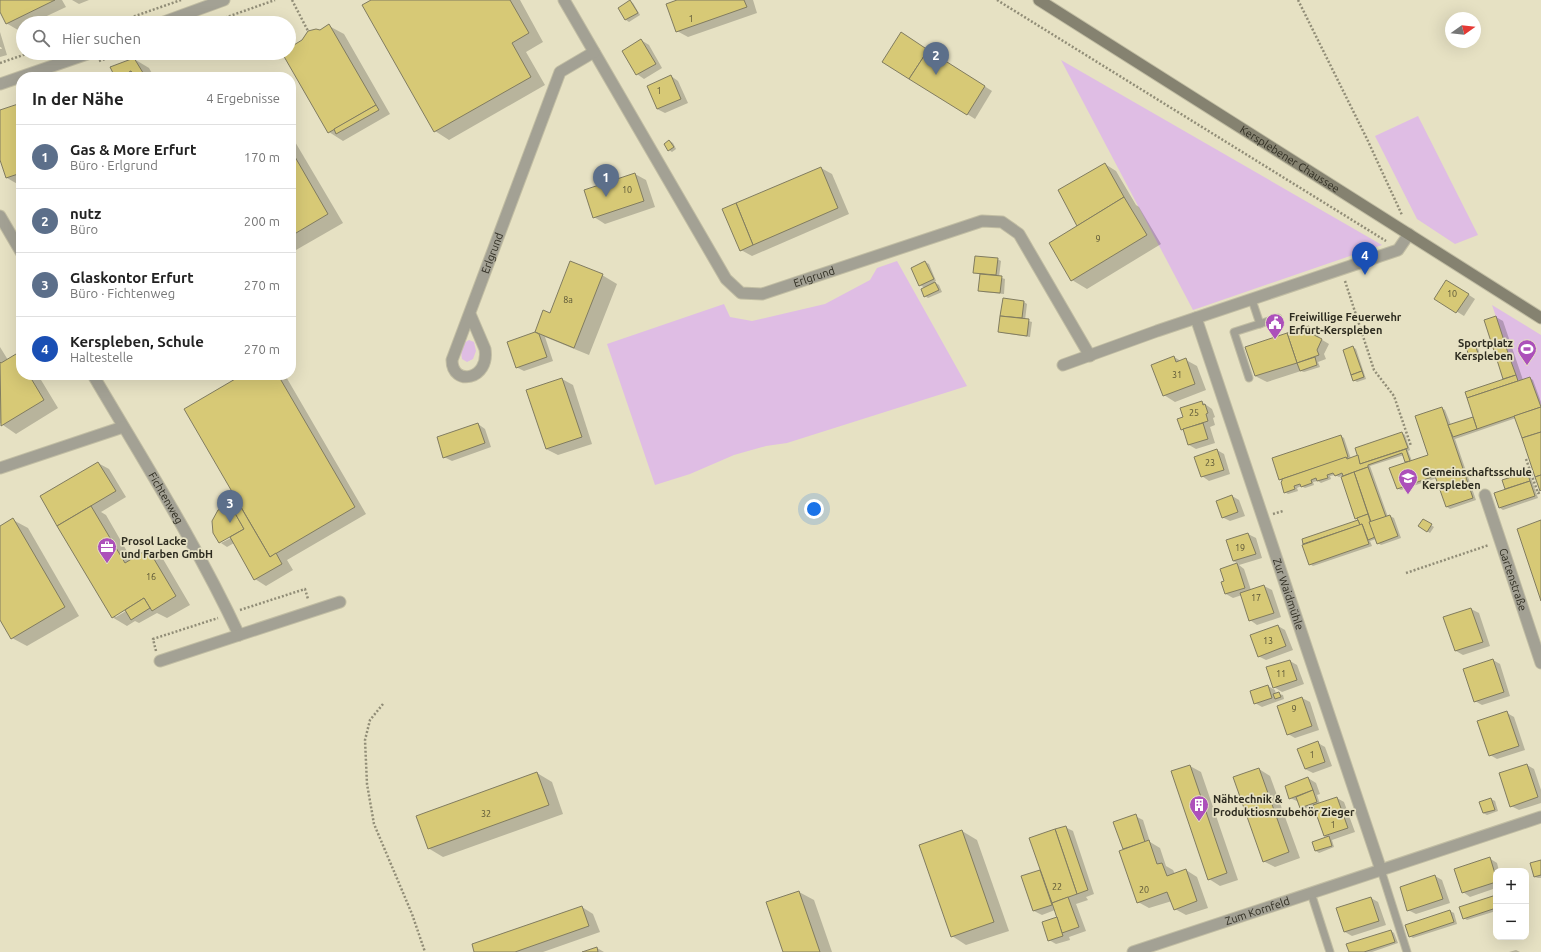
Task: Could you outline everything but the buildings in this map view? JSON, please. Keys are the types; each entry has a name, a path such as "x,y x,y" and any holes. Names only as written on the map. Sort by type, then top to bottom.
{"main road":[{"name":"Kersplebener Chaussee","path":"1039,0 1541,318"}],"street":[{"path":"180,16 224,0"},
{"name":"Erlgrund","path":"564,0 726,279 741,293 762,294 982,221 1002,222 1019,234 1090,356"},
{"name":"Erlgrund","path":"470,314 485,349 486,355 482,368 470,377 462,376 456,373 452,366 452,360 560,72 594,52"},
{"path":"35,72 70,60"},
{"path":"0,84 16,78"},
{"path":"0,216 16,243"},
{"path":"1063,365 1196,318 1398,250 1408,234"},
{"name":"Zur Waidmühle","path":"1196,318 1381,870"},
{"name":"Fichtenweg","path":"96,380 172,508 239,635"},
{"path":"0,468 124,427"},
{"name":"Gartenstraße","path":"1485,495 1541,663"},
{"path":"160,661 340,602"},
{"name":"Zum Kornfeld","path":"1133,952 1541,817"}],"lane":[{"path":"1252,300 1260,324"},
{"path":"1249,378 1234,332 1278,318"},
{"path":"1381,870 1407,952"},
{"path":"1311,892 1330,952"}],"path":[{"path":"135,16 181,0"},
{"path":"230,16 275,0"},
{"path":"292,0 308,31"},
{"path":"997,0 1389,244 1401,245"},
{"path":"1298,0 1398,203 1408,234"},
{"path":"0,63 16,57"},
{"path":"1341,269 1374,370 1394,396 1411,446"},
{"path":"1526,459 1538,493 1541,492"},
{"path":"1406,573 1501,541"},
{"path":"383,704 370,720 365,740 369,797 374,824 412,914 425,952"}],"shaded area":[{"path":"1061,60 1382,245 1193,310"},
{"path":"1418,116 1478,235 1455,244 1417,219 1375,136"},
{"path":"897,261 967,386 787,443 766,446 734,455 690,474 655,485 607,344 724,304 730,317 752,321 825,304 870,280 877,268"},
{"name":"Sportplatz Kerspleben","path":"1492,305 1541,335 1541,408 1530,377 1518,381"},
{"path":"469,340 474,342 476,351 473,359 467,362 462,359 461,352 464,343"}],"place":[{"name":"nutz","path":"936,75"},
{"name":"Gas & More Erfurt","path":"606,197"},
{"name":"Kerspleben, Schule","path":"1365,275"},
{"name":"Freiwillige Feuerwehr Erfurt-Kerspleben","path":"1275,340"},
{"name":"Sportplatz Kerspleben","path":"1527,366"},
{"name":"Gemeinschaftsschule Kerspleben","path":"1408,495"},
{"name":"Glaskontor Erfurt","path":"230,523"},
{"name":"Prosol Lacke und Farben GmbH","path":"107,564"},
{"name":"Nähtechnik & Produktiosnzubehör Zieger","path":"1199,822"}]}
